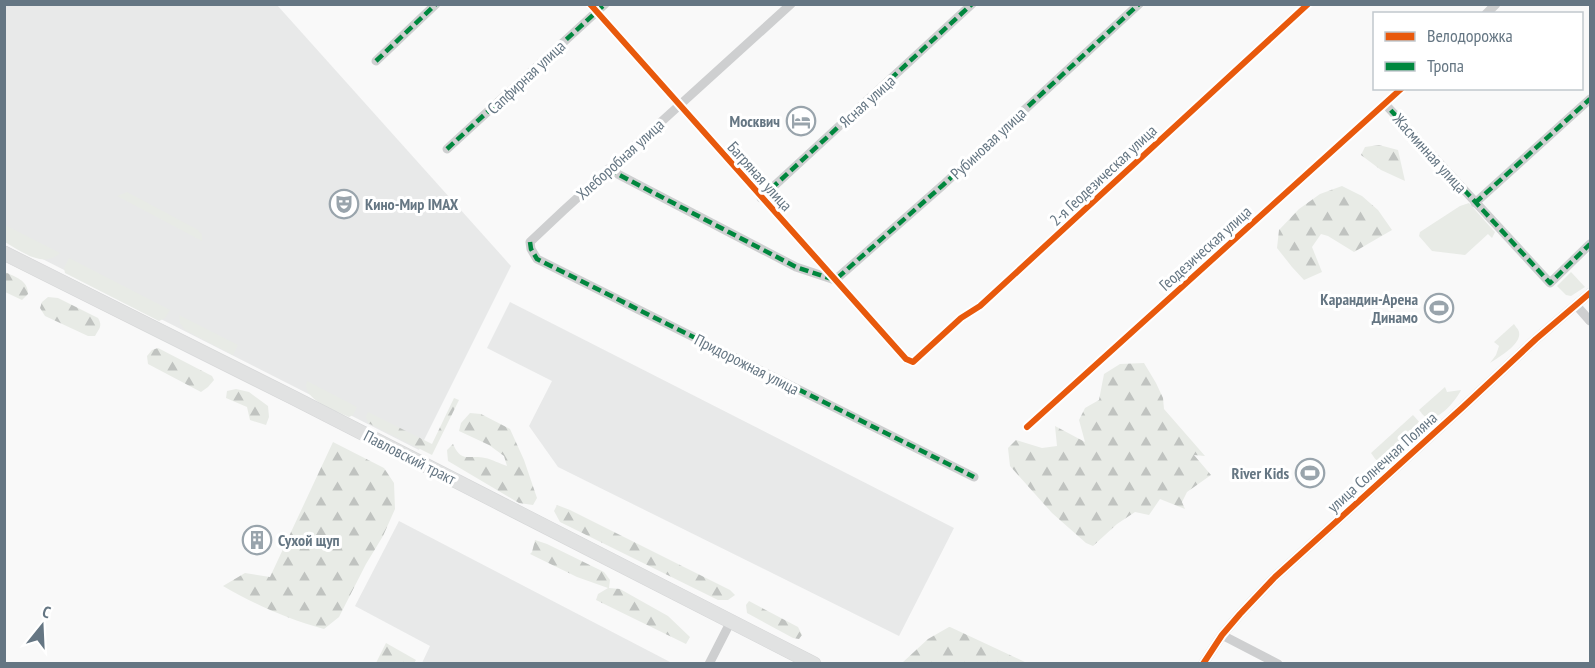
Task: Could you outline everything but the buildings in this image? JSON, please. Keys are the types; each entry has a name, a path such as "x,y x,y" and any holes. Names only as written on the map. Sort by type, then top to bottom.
{"main road":[{"name":"Павловский тракт","path":"4,253 814,663"}],"street":[{"path":"376,61 436,4"},
{"name":"Сапфирная улица","path":"447,149 593,8 605,4"},
{"name":"Хлеборобная улица","path":"530,242 791,4"},
{"name":"Ясная улица","path":"761,198 972,4"},
{"name":"Рубиновая улица","path":"835,280 943,185 1139,4"},
{"name":"2-я Геодезическая улица","path":"913,362 961,318 980,306 1301,7"},
{"name":"Багряная улица","path":"593,8 906,359 913,362"},
{"name":"Геодезическая улица","path":"1027,427 1399,90"},
{"path":"1476,203 1590,99"},
{"name":"Жасминная улица","path":"1385,104 1550,283 1590,244"},
{"path":"608,169 796,267 835,280"},
{"name":"Придорожная улица","path":"530,242 537,259 974,477"},
{"name":"улица Солнечная Поляна","path":"1203,663 1222,635 1275,577 1590,293"},
{"path":"1576,304 1590,321"},
{"path":"714,662 731,621"},
{"path":"1222,635 1278,663"}],"shaded area":[{"path":"4,5 277,5 511,266 419,450 5,240"},
{"path":"510,302 954,528 899,636 558,467 529,426 552,381 487,348"},
{"path":"399,521 672,663 422,663 430,646 355,606"}],"green space":[{"path":"1379,145 1398,150 1405,181 1381,170 1361,155 1365,147"},
{"path":"1342,186 1362,196 1378,210 1392,230 1354,252 1321,234 1312,247 1322,272 1304,280 1277,248 1279,230 1299,209 1320,194"},
{"path":"127,192 198,230 202,235 202,241 117,196"},
{"path":"1469,203 1495,232 1492,238 1488,234 1465,255 1432,251 1419,236 1420,232 1460,206"},
{"path":"4,225 60,253 46,259 25,254 5,242"},
{"path":"69,258 170,310 165,318 159,321 65,273 64,268"},
{"path":"5,272 26,285 28,294 22,300 5,292"},
{"path":"1571,272 1585,287 1571,296 1566,295 1557,286"},
{"path":"48,297 58,298 98,318 100,325 95,336 88,336 45,316 40,308 42,302"},
{"path":"179,315 238,345 233,355 185,330 180,323"},
{"path":"1514,324 1519,332 1517,341 1509,350 1490,363 1499,346 1494,342"},
{"path":"158,348 212,376 214,380 201,392 148,364 147,356 152,350"},
{"path":"1144,363 1163,398 1164,409 1205,456 1194,455 1211,475 1187,492 1182,502 1185,509 1160,499 1149,515 1135,512 1117,524 1093,546 1086,543 1052,513 1010,466 1008,448 1016,440 1042,448 1057,446 1055,426 1085,442 1079,420 1085,408 1099,400 1104,374 1120,364"},
{"path":"307,381 357,407 353,415 349,417 314,399 306,387"},
{"path":"1445,387 1447,392 1461,390 1456,399 1436,417 1425,416 1419,410"},
{"path":"236,389 249,392 268,406 269,417 266,425 250,420 247,407 226,398 227,391"},
{"path":"454,398 459,400 432,455 368,423 366,417 368,412 432,444"},
{"path":"470,413 481,414 510,429 537,498 533,505 519,503 448,461 447,450 453,444 463,456 488,459 507,466 504,456 489,445 459,431 461,423"},
{"path":"1413,415 1421,424 1419,434 1387,462 1377,461 1371,453"},
{"path":"333,442 384,468 394,483 395,509 339,617 324,629 272,611 223,586 245,573 270,577"},
{"path":"557,505 730,590 735,595 728,600 718,600 560,522 554,511"},
{"path":"535,540 604,572 610,580 609,588 620,589 668,616 690,637 686,644 596,600 598,594 608,588 577,577 530,554"},
{"path":"749,601 798,627 802,635 799,639 793,638 747,613 746,605"},
{"path":"949,627 1027,663 902,663 928,639"},
{"path":"386,643 416,660 414,663 376,663"}],"marked path":[{"path":"376,61 436,4"},
{"path":"447,149 605,4"},
{"path":"761,198 972,4"},
{"path":"608,169 796,267 835,280 943,185 1139,4"},
{"path":"1475,203 1590,99"},
{"path":"1381,107 1385,104 1550,283 1590,244"},
{"path":"530,242 537,259 974,477"}],"cycle path":[{"path":"590,4 906,359 913,362 961,318 980,306 1308,4"},
{"path":"1027,427 1400,90"},
{"path":"1203,664 1222,635 1275,577 1536,339 1590,293"}],"place":[{"name":"Москвич","path":"801,121"},
{"name":"Кино-Мир IMAX","path":"344,204"},
{"name":"Карандин-Арена Динамо","path":"1439,308"},
{"name":"River Kids","path":"1310,473"},
{"name":"Сухой щуп","path":"257,540"}]}
